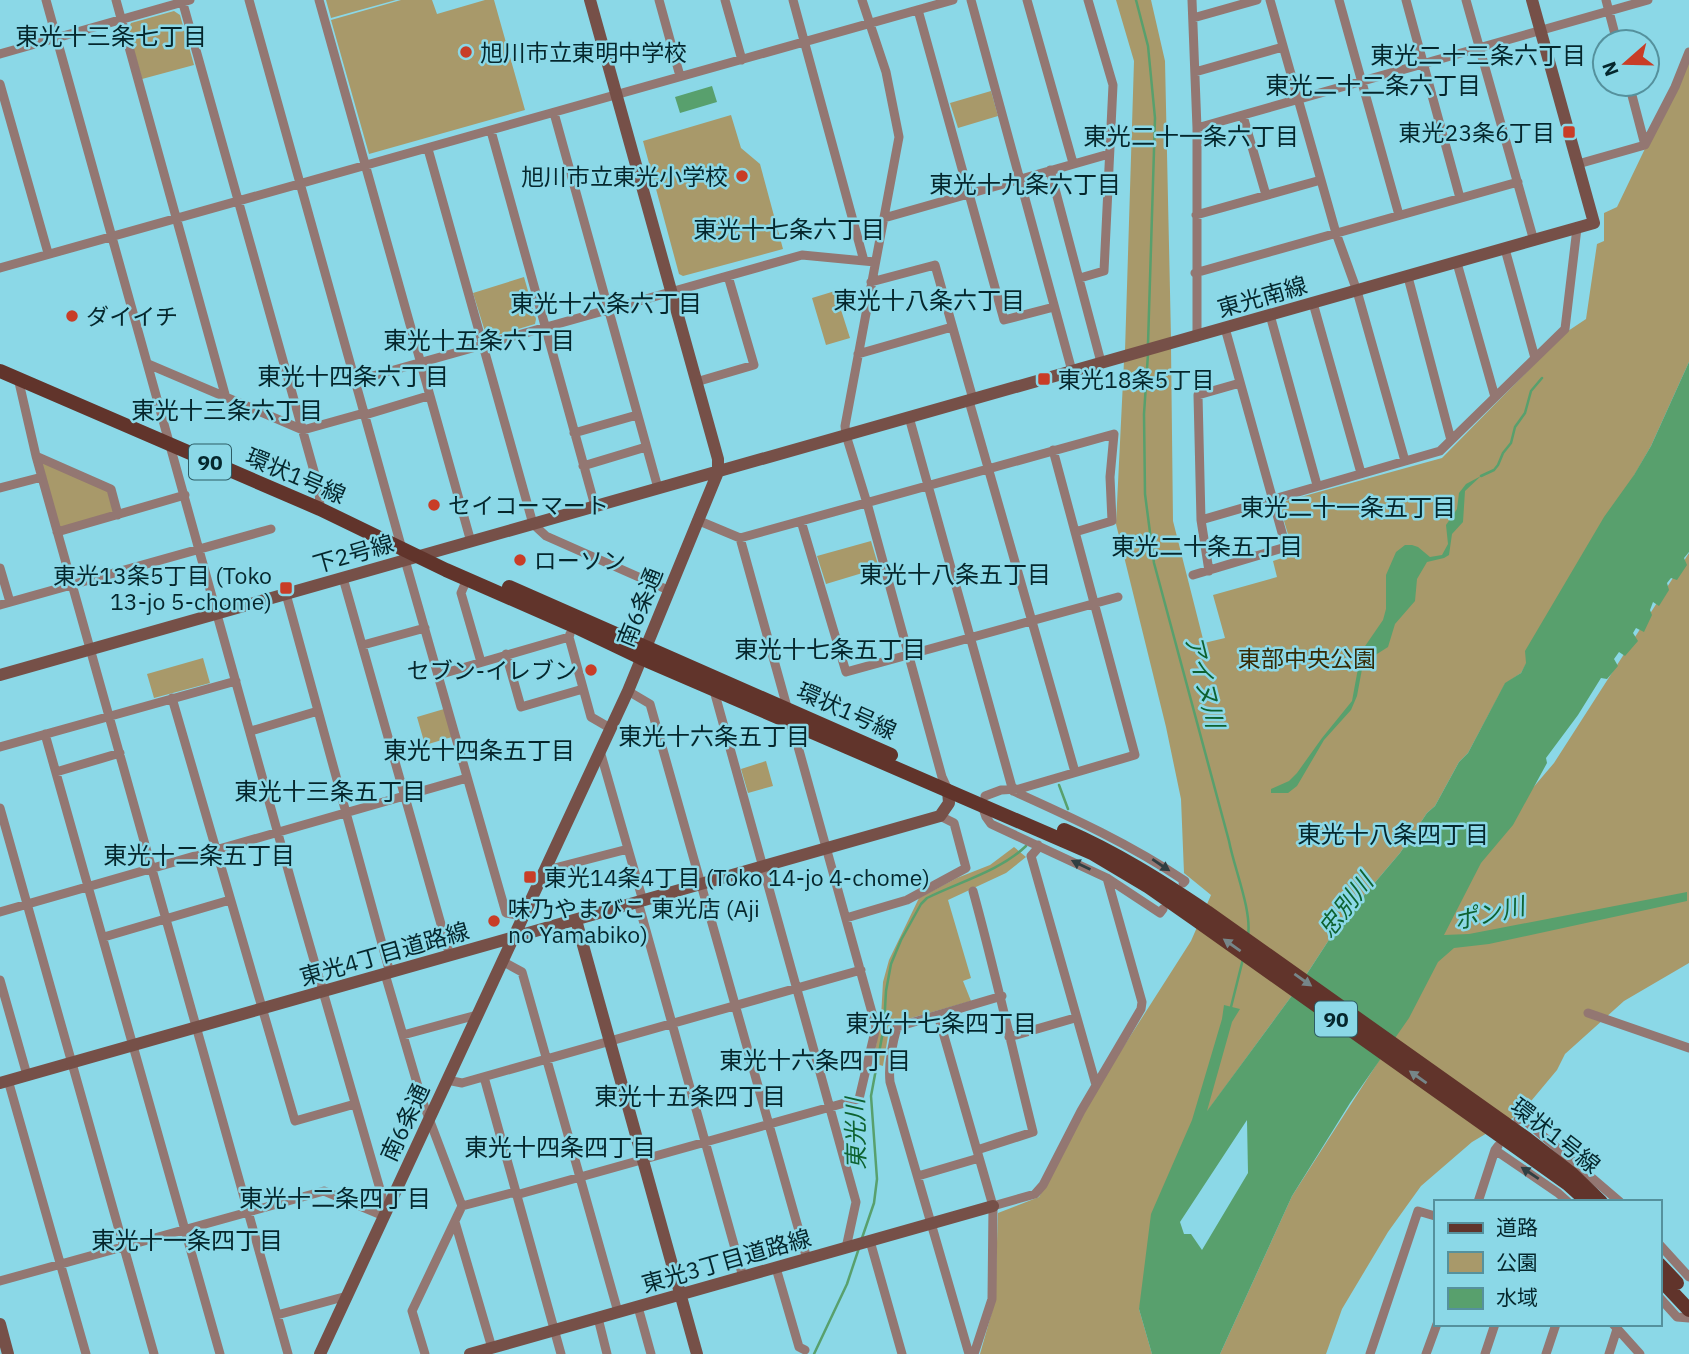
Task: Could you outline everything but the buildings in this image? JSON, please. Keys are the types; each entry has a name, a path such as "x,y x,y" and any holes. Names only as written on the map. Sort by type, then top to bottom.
{"main road":[{"name":"環状1号線","path":"0,370 320,509 408,554 573,626 643,652 983,800 1100,845 1154,876 1203,917 1477,1111 1572,1174 1599,1200"},
{"name":"環状1号線","path":"408,554 454,564 573,626"},
{"name":"環状1号線","path":"1477,1111 1586,1200"},
{"path":"1661,1266 1689,1296"},
{"path":"1661,1280 1689,1310"}],"street":[{"path":"46,0 385,1213"},
{"path":"116,0 226,398"},
{"path":"249,0 364,414 408,554 425,628 506,912 523,916"},
{"path":"319,0 471,542"},
{"path":"590,0 718,458 718,472"},
{"path":"659,0 680,76"},
{"path":"725,0 742,60"},
{"path":"793,0 864,261"},
{"path":"846,918 907,900 966,867 954,823 940,816 949,803 945,783 846,435 845,426 899,137 886,72 862,0"},
{"path":"0,268 554,114 918,10 932,3 953,0"},
{"path":"971,0 1072,371"},
{"path":"1027,0 1073,163"},
{"path":"1080,278 1104,271 1113,85 1088,0"},
{"path":"1192,0 1197,128 1197,337"},
{"path":"1193,18 1257,0"},
{"path":"1270,0 1336,233 1357,291 1405,461"},
{"path":"1339,0 1399,215"},
{"path":"1406,0 1460,198"},
{"path":"1466,0 1534,240"},
{"path":"1200,520 1440,451 1565,329 1577,228 1594,223 1532,0"},
{"path":"1606,0 1613,28"},
{"path":"1197,128 1648,0"},
{"path":"0,54 185,1 319,489 320,509"},
{"path":"918,10 1004,320 1054,307"},
{"path":"1195,72 1283,47"},
{"path":"1578,164 1645,145 1675,87 1689,52"},
{"path":"0,84 48,253"},
{"path":"1633,98 1645,145"},
{"path":"554,114 658,488"},
{"path":"1243,116 1266,195"},
{"path":"491,131 595,506"},
{"path":"428,149 533,524 546,536 668,590"},
{"path":"884,218 1109,154"},
{"path":"1050,170 1101,362"},
{"path":"1196,215 1321,180"},
{"path":"1195,273 1518,182"},
{"name":"東光南線","path":"718,472 1577,228"},
{"path":"1505,249 1535,358"},
{"path":"355,381 802,254 875,262"},
{"path":"1457,263 1495,397"},
{"path":"872,282 935,265 1074,772"},
{"path":"696,382 754,365 728,275"},
{"path":"1408,276 1451,440"},
{"path":"1313,303 1361,473"},
{"path":"1270,315 1317,485"},
{"path":"858,354 952,327"},
{"path":"1193,575 1286,547 1225,328"},
{"path":"148,364 303,430 428,396"},
{"path":"18,378 36,456 288,1354"},
{"path":"1209,570 1200,520 1198,395 1240,383"},
{"path":"574,433 637,415"},
{"path":"909,417 1013,791"},
{"path":"697,520 740,538 1114,433 1110,477 1112,521 1076,532"},
{"path":"583,466 646,447"},
{"path":"1013,791 1135,755 1054,450"},
{"path":"36,456 111,489 118,515"},
{"name":"下2号線","path":"0,675 343,578 408,554 471,542 718,472"},
{"name":"南6条通","path":"320,1354 628,691 718,472"},
{"path":"0,488 42,477"},
{"path":"57,531 184,495"},
{"path":"800,521 845,672 1118,597"},
{"path":"0,568 5,603 271,529"},
{"path":"462,1206 580,1178 859,1099 876,1027 740,538"},
{"path":"343,578 450,956"},
{"path":"467,579 461,593 481,662"},
{"path":"286,594 347,813 403,1035 429,1118 462,1206 412,1311 425,1354"},
{"path":"438,675 506,654 573,626 583,689 591,717 610,728"},
{"path":"363,645 425,628"},
{"path":"506,654 521,707 583,689"},
{"path":"0,747 236,681"},
{"path":"714,684 856,1202 859,1244 902,1354"},
{"path":"628,691 650,705 807,1259"},
{"path":"172,698 295,1121 355,1104"},
{"path":"251,731 318,711"},
{"path":"45,734 220,1354"},
{"path":"600,749 672,1024 743,1277"},
{"path":"56,772 120,753"},
{"path":"0,912 467,778"},
{"path":"1162,911 1107,878 991,824 986,817 983,800 1001,790 1013,791 1149,857 1184,882"},
{"path":"0,808 154,1354"},
{"name":"東光4丁目道路線","path":"4,1082 940,816"},
{"path":"1038,845 1031,856 1096,1085"},
{"path":"543,871 628,849"},
{"path":"993,1206 1039,1191 1141,1009 1142,1002 1107,878"},
{"path":"918,1176 1033,1132 1009,1037 1002,996 974,891"},
{"path":"104,937 230,900"},
{"path":"576,920 697,1354"},
{"path":"502,961 522,972 618,1312"},
{"path":"447,1080 462,1083 861,970"},
{"path":"0,981 27,1075"},
{"path":"969,1354 890,1082 892,1046 897,1027 1002,996"},
{"path":"1588,1013 1689,1048"},
{"path":"403,1035 477,1015"},
{"path":"938,1015 993,1206 992,1299 974,1354"},
{"path":"1009,1037 1075,1018"},
{"path":"484,1077 561,1354"},
{"path":"4,1082 86,1354"},
{"path":"1518,1120 1521,1116 1618,1200"},
{"path":"1479,1200 1497,1148 1566,1200"},
{"path":"0,1281 324,1191 385,1213"},
{"name":"東光3丁目道路線","path":"470,1354 993,1206"},
{"path":"1370,1354 1418,1211 1434,1216"},
{"path":"455,1222 492,1348"},
{"path":"1661,1246 1689,1277"},
{"path":"776,1268 799,1348 805,1350"},
{"path":"277,1315 347,1296"},
{"path":"1661,1299 1677,1317 1689,1318"},
{"path":"638,1307 651,1354"},
{"path":"598,1318 607,1354"},
{"path":"0,1324 8,1354"},
{"path":"1426,1354 1436,1326"},
{"path":"1485,1354 1494,1326"},
{"path":"1546,1354 1555,1326"},
{"path":"1609,1354 1615,1327"},
{"path":"1615,1327 1640,1354"}],"green space":[{"path":"326,0 396,0 331,18"},
{"name":"旭川市立東明中学校","path":"401,0 432,0 437,14 485,0 494,0 525,110 369,154 331,20"},
{"path":"1116,0 1151,0 1165,61 1171,338 1125,351 1134,61"},
{"path":"174,11 180,15 194,65 142,79 128,30 131,23"},
{"name":"東部中央公園","path":"1689,57 1689,362 1651,446 1521,673 1505,684 1468,753 1459,762 1435,806 1427,813 1400,853 1338,926 1299,986 1206,1113 1139,1309 1152,1354 980,1354 995,1301 998,1213 1039,1197 1099,1085 1191,941 1211,895 1184,873 1181,799 1116,524 1124,361 1171,347 1173,521 1204,643 1225,638 1213,595 1277,577 1273,561 1294,554 1281,511 1286,501 1442,458 1565,333 1586,319 1597,244 1604,241 1604,213 1617,207"},
{"path":"991,91 998,116 958,128 950,103"},
{"path":"731,115 741,148 760,164 783,249 683,276 679,274 643,141"},
{"path":"524,277 536,319 535,324 487,338 473,293"},
{"path":"835,291 850,338 826,345 812,298"},
{"path":"36,456 111,489 118,515 57,532"},
{"path":"871,541 879,568 826,584 817,556"},
{"path":"1689,553 1689,963 1624,1001 1565,1054 1557,1070 1521,1113 1472,1142 1421,1186 1388,1232 1342,1309 1326,1354 1220,1354 1292,1196 1387,1048 1458,876 1554,763"},
{"path":"203,658 210,683 154,698 147,674"},
{"path":"444,709 452,737 425,745 417,717"},
{"path":"766,761 773,786 748,793 741,769"},
{"path":"1014,847 1026,857 1006,873 948,900 971,978 963,981 971,1001 890,1024 883,1066 873,1063 881,1017 883,982 889,960 919,898 957,878 990,865"}],"water":[{"path":"712,86 717,102 680,113 675,97"},
{"path":"1689,362 1689,552 1684,558 1687,565 1677,580 1671,578 1667,583 1669,590 1659,606 1653,602 1650,610 1652,615 1644,632 1636,628 1633,633 1638,641 1625,656 1619,652 1614,659 1618,666 1607,679 1601,678 1546,758 1547,763 1513,825 1481,863 1444,935 1469,934 1687,892 1687,901 1489,944 1454,948 1438,962 1409,1018 1350,1103 1292,1196 1220,1354 1152,1354 1139,1309 1151,1214 1192,1120 1224,1005 1240,1009 1232,1022 1207,1111 1299,986 1338,926 1400,853 1427,813 1435,806 1459,762 1468,753 1505,683 1521,673 1526,663 1525,651 1604,517 1651,446","holes":["1247,1120 1248,1173 1202,1250 1191,1234 1184,1234 1180,1222"]},
{"path":"1481,476 1465,491 1463,522 1452,534 1449,555 1427,562 1417,579 1415,601 1395,624 1388,647 1366,661 1351,710 1324,740 1297,786 1288,793 1271,793 1271,789 1289,781 1297,773 1352,701 1361,652 1383,620 1386,609 1386,575 1396,552 1405,545 1412,545 1430,557 1442,555 1448,544 1446,525 1457,509 1459,493 1466,484"}],"waterway":[{"name":"アイヌ川","path":"1136,0 1148,46 1155,118 1148,344"},
{"name":"アイヌ川","path":"1148,354 1144,414 1145,494 1154,563 1242,889 1249,926 1248,936"},
{"path":"1481,476 1498,465 1511,443 1515,427 1525,413 1531,391 1542,378"},
{"name":"東光川","path":"1059,785 1068,809"},
{"name":"東光川","path":"862,1238 874,1203 877,1179 871,1096 884,1026 891,964 901,940 927,898 992,869 1026,846"},
{"name":"アイヌ川","path":"1231,1007 1243,959"},
{"name":"東光川","path":"814,1354 847,1284 859,1248"}],"place":[{"name":"旭川市立東明中学校","path":"466,52"},
{"name":"東光23条6丁目","path":"1569,132"},
{"name":"旭川市立東光小学校","path":"742,176"},
{"name":"ダイイチ","path":"72,316"},
{"name":"東光18条5丁目","path":"1044,379"},
{"name":"セイコーマート","path":"434,505"},
{"name":"ローソン","path":"520,560"},
{"name":"東光13条5丁目 (Toko 13-jo 5-chome)","path":"286,588"},
{"name":"セブン-イレブン","path":"591,670"},
{"name":"東光14条4丁目 (Toko 14-jo 4-chome)","path":"530,877"},
{"name":"味乃やまびこ 東光店 (Aji no Yamabiko)","path":"494,921"}],"district":[{"name":"東光十三条七丁目","path":"111,36"},
{"name":"東光二十三条六丁目","path":"1478,55"},
{"name":"東光二十二条六丁目","path":"1373,85"},
{"name":"東光二十一条六丁目","path":"1191,136"},
{"name":"東光十九条六丁目","path":"1025,184"},
{"name":"東光十七条六丁目","path":"789,229"},
{"name":"東光十八条六丁目","path":"929,300"},
{"name":"東光十六条六丁目","path":"606,303"},
{"name":"東光十五条六丁目","path":"479,340"},
{"name":"東光十四条六丁目","path":"353,376"},
{"name":"東光十三条六丁目","path":"227,410"},
{"name":"東光二十一条五丁目","path":"1348,507"},
{"name":"東光二十条五丁目","path":"1207,546"},
{"name":"東光十八条五丁目","path":"955,574"},
{"name":"東光十七条五丁目","path":"830,649"},
{"name":"東光十六条五丁目","path":"714,736"},
{"name":"東光十四条五丁目","path":"479,750"},
{"name":"東光十三条五丁目","path":"330,791"},
{"name":"東光十八条四丁目","path":"1393,834"},
{"name":"東光十二条五丁目","path":"199,855"},
{"name":"東光十七条四丁目","path":"941,1023"},
{"name":"東光十六条四丁目","path":"815,1060"},
{"name":"東光十五条四丁目","path":"690,1096"},
{"name":"東光十四条四丁目","path":"560,1147"},
{"name":"東光十二条四丁目","path":"335,1198"},
{"name":"東光十一条四丁目","path":"187,1240"}],"water label":[{"name":"忠別川","path":"1345,905"},
{"name":"ポン川","path":"1489,913"}]}
